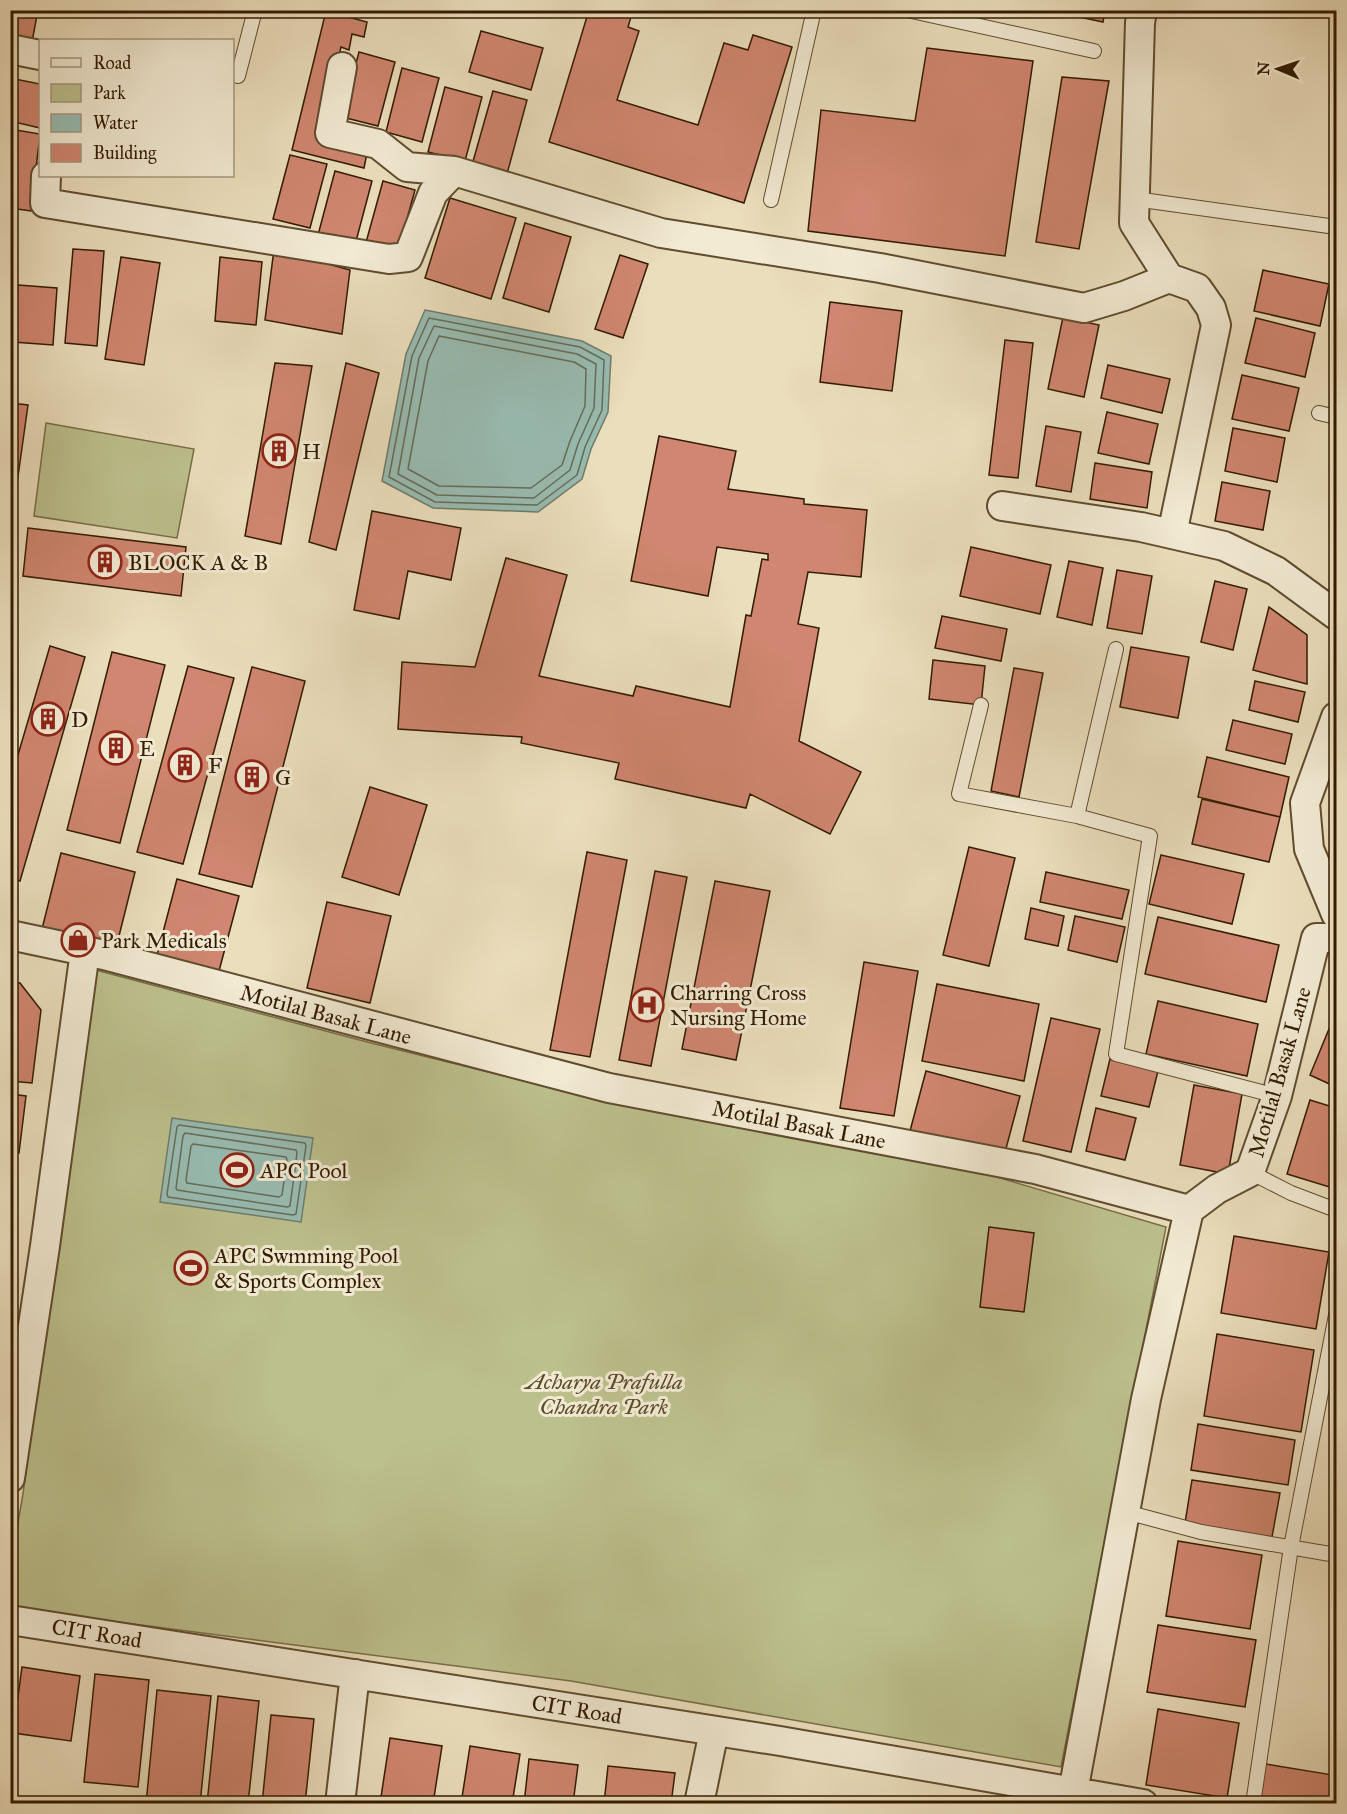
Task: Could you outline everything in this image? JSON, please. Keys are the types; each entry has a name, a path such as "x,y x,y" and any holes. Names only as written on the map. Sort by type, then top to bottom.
{"street":[{"path":"1142,10 1134,223 1169,278 1197,288 1211,308 1216,325 1172,534"},
{"path":"10,49 39,55"},
{"path":"342,67 330,133 378,144 407,167 454,171 662,233 880,268 1084,308 1124,296 1169,278"},
{"path":"46,177 45,203 389,260 408,257 433,193 454,171"},
{"path":"1002,506 1141,527 1224,546 1276,571 1336,615"},
{"path":"1336,717 1305,803 1309,849 1336,914"},
{"name":"Motilal Basak Lane","path":"10,935 85,951 609,1088 1035,1169 1189,1210 1217,1188 1250,1173 1277,1096 1316,938 1336,938"},
{"path":"10,1478 45,1246 85,951"},
{"path":"1074,1798 1146,1399 1189,1210"},
{"name":"CIT Road","path":"10,1620 714,1731 1074,1798 1143,1803"},
{"path":"339,1803 355,1674"},
{"path":"699,1803 714,1731"}],"lane":[{"path":"238,76 255,10"},
{"path":"771,200 814,10"},
{"path":"905,11 1094,51"},
{"path":"1135,198 1336,227"},
{"path":"1318,413 1336,417"},
{"path":"1077,816 1116,649"},
{"path":"981,705 959,794 1077,816 1150,836 1116,1054 1277,1096"},
{"path":"1250,1173 1291,1193 1336,1210"},
{"path":"1253,1803 1291,1547 1336,1315"},
{"path":"1126,1512 1201,1532 1336,1555"}],"green space":[{"path":"46,423 194,449 177,538 34,516"},
{"name":"Acharya Prafulla Chandra Park","path":"92,969 371,1043 601,1100 956,1165 1166,1227 1061,1767 571,1681 11,1608 11,1562 23,1494"}],"water":[{"path":"425,310 582,341 611,356 608,412 591,449 582,479 538,512 433,508 382,481 406,354"},
{"name":"APC Pool","path":"172,1118 313,1138 301,1222 160,1202"}],"building":[{"path":"10,10 38,10 32,42 10,37"},
{"path":"589,10 633,10 628,27 639,31 617,100 698,125 724,43 748,50 753,35 792,47 744,203 549,142"},
{"path":"1065,10 1105,10 1103,22 1065,14"},
{"path":"326,11 367,22 364,37 352,34 349,50 341,47 318,141 367,153 364,168 292,150"},
{"path":"481,31 543,48 531,90 469,72"},
{"path":"927,48 1033,61 1005,256 808,231 821,110 915,121"},
{"path":"359,52 395,62 378,126 342,117"},
{"path":"402,68 439,78 422,142 386,132"},
{"path":"1062,77 1109,81 1079,249 1036,242"},
{"path":"10,78 39,84 39,128 10,121"},
{"path":"445,87 482,97 465,161 428,152"},
{"path":"493,91 527,100 507,174 472,165"},
{"path":"10,129 39,134 31,211 10,208"},
{"path":"290,155 327,164 310,228 273,219"},
{"path":"335,171 372,181 355,245 318,235"},
{"path":"383,181 415,190 397,255 365,246"},
{"path":"450,198 516,218 491,299 425,278"},
{"path":"525,223 571,237 549,312 503,298"},
{"path":"73,249 104,251 97,346 65,343"},
{"path":"274,249 350,270 342,334 265,320"},
{"path":"620,255 648,264 623,338 595,329"},
{"path":"121,257 160,263 144,365 105,359"},
{"path":"220,257 262,262 256,325 215,321"},
{"path":"1263,270 1329,284 1320,326 1254,311"},
{"path":"18,285 57,288 53,345 13,342"},
{"path":"830,302 902,311 892,391 820,382"},
{"path":"1063,317 1099,325 1084,397 1048,389"},
{"path":"1256,318 1315,333 1305,377 1245,363"},
{"path":"1005,340 1033,343 1018,478 989,475"},
{"name":"H","path":"275,363 312,366 281,544 245,536"},
{"path":"346,363 379,373 336,550 309,542"},
{"path":"1108,365 1170,379 1162,413 1101,398"},
{"path":"1242,375 1299,388 1289,431 1232,419"},
{"path":"10,403 28,405 14,505 10,504"},
{"path":"1107,412 1158,424 1149,464 1098,453"},
{"path":"1046,426 1081,432 1071,492 1036,486"},
{"path":"1233,428 1285,438 1277,482 1225,471"},
{"path":"659,436 736,451 728,489 804,499 804,504 867,510 861,577 808,572 798,624 819,628 799,741 861,772 830,834 750,794 746,808 615,779 619,763 521,743 522,737 398,729 402,662 475,667 506,558 567,575 539,676 633,696 636,686 730,707 746,615 751,616 762,559 768,560 768,554 717,547 708,596 631,581"},
{"path":"1095,463 1152,472 1147,508 1090,499"},
{"path":"1222,482 1270,491 1263,530 1215,521"},
{"path":"372,511 461,528 451,580 408,571 399,619 354,610"},
{"path":"10,525 14,526 10,548"},
{"name":"BLOCK A & B","path":"28,528 186,547 181,596 23,576"},
{"path":"971,547 1051,565 1040,614 960,596"},
{"path":"1069,561 1103,568 1092,625 1057,617"},
{"path":"1117,570 1152,576 1142,634 1107,628"},
{"path":"1215,581 1247,589 1233,650 1201,642"},
{"path":"1269,607 1307,635 1307,684 1253,670"},
{"path":"942,616 1007,629 1001,661 935,648"},
{"name":"D","path":"50,646 85,657 20,881 10,878 10,782"},
{"path":"1131,647 1189,657 1178,718 1120,707"},
{"name":"E","path":"112,652 165,665 120,843 67,830"},
{"path":"933,660 985,666 981,705 929,699"},
{"name":"F","path":"188,666 234,678 183,864 137,852"},
{"name":"G","path":"252,667 305,681 252,887 199,874"},
{"path":"1014,668 1043,673 1019,797 991,791"},
{"path":"1255,681 1305,692 1298,722 1249,710"},
{"path":"1233,720 1292,734 1285,764 1226,750"},
{"path":"1207,757 1289,777 1280,817 1198,797"},
{"path":"370,787 427,805 399,895 342,877"},
{"path":"1202,799 1280,817 1269,862 1192,844"},
{"path":"1336,842 1336,885 1331,884"},
{"path":"969,847 1015,858 989,966 943,955"},
{"path":"587,852 627,860 590,1057 550,1050"},
{"path":"61,853 135,872 116,948 42,929"},
{"path":"1161,855 1244,874 1232,924 1149,904"},
{"path":"655,871 687,877 651,1066 619,1060"},
{"path":"1046,872 1129,890 1122,919 1040,902"},
{"path":"177,879 239,896 219,971 157,955"},
{"path":"715,881 770,891 736,1060 682,1049"},
{"path":"327,902 391,916 370,1003 307,988"},
{"path":"1031,908 1064,916 1058,946 1025,939"},
{"path":"1075,916 1125,927 1117,962 1068,950"},
{"path":"1158,917 1279,945 1266,1002 1145,974"},
{"path":"864,962 918,971 894,1116 840,1108"},
{"path":"10,982 20,983 41,1010 32,1083 10,1081"},
{"path":"937,984 1039,1004 1024,1081 922,1061"},
{"path":"1158,1001 1258,1024 1247,1076 1146,1054"},
{"path":"1336,1012 1336,1087 1310,1075"},
{"path":"1051,1018 1100,1029 1071,1152 1023,1141"},
{"path":"1110,1059 1158,1071 1149,1107 1101,1096"},
{"path":"926,1071 1020,1096 1004,1156 910,1131"},
{"path":"1194,1085 1242,1094 1228,1174 1180,1165"},
{"path":"10,1094 26,1096 19,1153 10,1152"},
{"path":"1310,1100 1336,1108 1336,1189 1287,1174"},
{"path":"1096,1108 1136,1118 1125,1160 1086,1151"},
{"path":"10,1163 15,1164 10,1194"},
{"path":"989,1227 1034,1233 1024,1312 980,1307"},
{"path":"1234,1236 1329,1252 1316,1329 1221,1313"},
{"path":"1217,1334 1314,1350 1301,1432 1204,1416"},
{"path":"1198,1424 1295,1440 1288,1485 1191,1470"},
{"path":"1192,1480 1280,1493 1272,1537 1185,1523"},
{"path":"1178,1541 1262,1555 1250,1629 1166,1616"},
{"path":"1158,1625 1256,1640 1245,1707 1147,1692"},
{"path":"22,1667 80,1676 71,1741 13,1733"},
{"path":"95,1674 149,1680 138,1787 84,1782"},
{"path":"157,1690 211,1696 200,1804 146,1804"},
{"path":"218,1696 259,1701 248,1804 207,1804"},
{"path":"1158,1709 1239,1723 1227,1798 1146,1785"},
{"path":"271,1715 314,1719 305,1804 262,1804"},
{"path":"390,1738 442,1746 433,1804 381,1797"},
{"path":"470,1746 520,1754 512,1804 461,1804"},
{"path":"529,1759 578,1765 573,1804 524,1804"},
{"path":"1260,1763 1333,1775 1328,1804 1253,1804"},
{"path":"608,1766 675,1773 671,1804 604,1804"},
{"path":"814,1798 858,1802 858,1804 814,1804"},
{"path":"734,1799 777,1804 734,1804"}],"place":[{"name":"H","path":"279,451"},
{"name":"BLOCK A & B","path":"105,562"},
{"name":"D","path":"48,719"},
{"name":"E","path":"116,748"},
{"name":"F","path":"185,765"},
{"name":"G","path":"252,777"},
{"name":"Park Medicals","path":"78,940"},
{"name":"Charring Cross Nursing Home","path":"647,1005"},
{"name":"APC Pool","path":"237,1170"},
{"name":"APC Swmming Pool & Sports Complex","path":"191,1268"}]}
